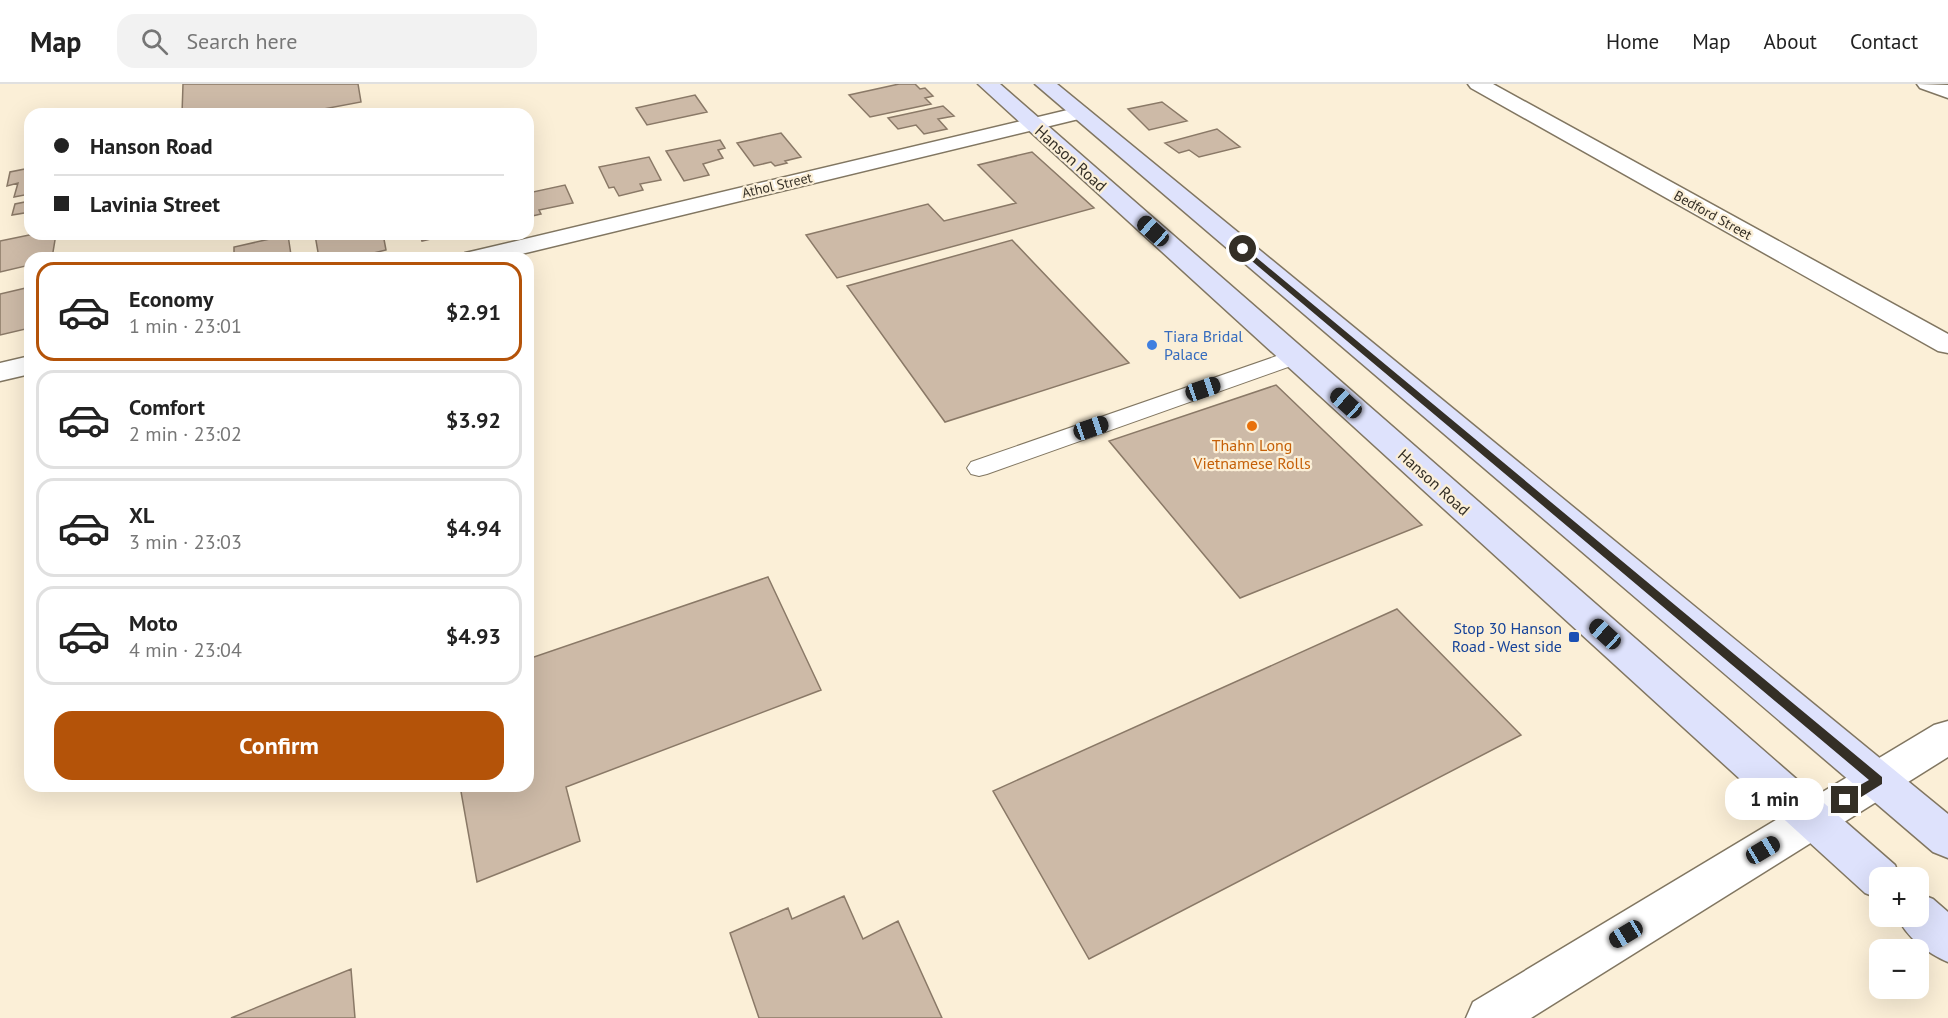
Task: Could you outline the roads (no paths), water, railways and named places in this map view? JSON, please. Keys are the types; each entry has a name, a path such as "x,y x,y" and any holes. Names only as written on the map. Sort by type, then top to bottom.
{"main road":[{"name":"Hanson Road","path":"988,84 1869,869"},
{"path":"1045,84 1948,839"},
{"path":"1929,924 1948,940"}],"street":[{"name":"Bedford Street","path":"1478,84 1948,345"},
{"path":"1928,84 1948,92"},
{"name":"Athol Street","path":"499,252 1080,113"},
{"path":"0,372 24,366"},
{"path":"1489,1018 1948,737"}],"lane":[{"path":"979,468 1294,357"}],"place":[{"name":"Tiara Bridal Palace","path":"1152,345"},
{"name":"Thahn Long Vietnamese Rolls","path":"1252,426"},
{"name":"Stop 30 Hanson Road - West side","path":"1574,637"}]}
